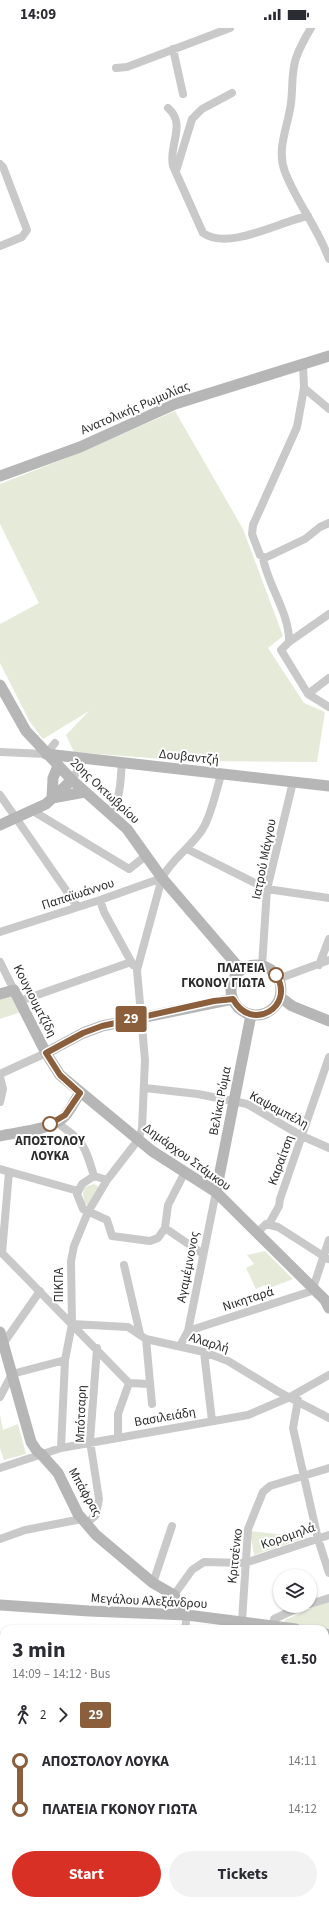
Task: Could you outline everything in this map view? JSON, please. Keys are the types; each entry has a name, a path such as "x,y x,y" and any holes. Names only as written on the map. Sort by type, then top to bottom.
{"street":[{"path":"116,68 127,67 230,28"},
{"path":"311,28 299,50 294,66 291,103 281,150 285,172 320,236 329,259"},
{"path":"174,49 183,94"},
{"path":"176,173 176,165 192,119 202,109 232,93"},
{"path":"168,108 173,113 177,126 172,160 176,173 200,228 208,237 230,238 257,233 308,216"},
{"path":"0,164 3,167 27,230 22,237 0,246"},
{"name":"Ανατολικής Ρωμυλίας","path":"0,476 80,447 175,404 329,356"},
{"path":"289,642 288,629 265,569 264,558 260,555 252,529 296,427 304,388 303,365"},
{"path":"304,388 329,409"},
{"path":"264,558 305,539 320,527 329,524"},
{"path":"329,614 289,642 281,650 308,694 329,707"},
{"path":"308,694 329,678"},
{"name":"20ης Οκτωβρίου","path":"0,686 19,722 46,754 72,780 127,829 162,878 241,970"},
{"path":"0,752 46,754 55,744"},
{"name":"Δουβαντζή","path":"46,754 122,764 329,786"},
{"path":"0,825 46,804 72,780 84,759"},
{"path":"108,811 113,808 117,800 122,764"},
{"path":"52,798 52,783 58,766"},
{"path":"138,1140 144,1118 145,1060 137,970 162,878 167,870 187,849 204,827 221,775"},
{"name":"Ιατρού Μάγγου","path":"262,966 267,890 293,782"},
{"path":"52,798 85,792"},
{"path":"0,795 77,906"},
{"path":"32,811 129,869 147,855"},
{"path":"187,849 267,890 329,898"},
{"name":"Παπαϊωάννου","path":"0,932 77,906 100,900 162,878"},
{"path":"100,900 104,912 131,962 137,970"},
{"path":"319,965 329,939"},
{"path":"278,979 329,960"},
{"name":"Κουγιουμτζίδη","path":"0,962 46,1053 60,1075 80,1093"},
{"path":"20,1001 131,962"},
{"path":"253,965 262,966 272,970 278,979 281,988 280,997 271,1010 261,1015 251,1015 240,1009 233,999 232,986 236,975 241,970 253,965"},
{"path":"0,994 14,990"},
{"path":"280,997 292,1006 329,1021"},
{"path":"0,1102 3,1089 0,1076 83,1033 102,1026 141,1016 233,999"},
{"name":"Βελίκα Ρώμα","path":"216,1192 251,1015"},
{"name":"Καραίτση","path":"257,1233 267,1224 279,1206 280,1199 329,1059"},
{"name":"Καψαμπέλη","path":"145,1088 234,1100 247,1104 302,1136 329,1148"},
{"path":"0,1136 35,1129 56,1122 65,1115 80,1093"},
{"name":"Δημάρχου Στάμκου","path":"80,1093 138,1140 216,1192 328,1302"},
{"path":"56,1122 74,1135 83,1144 94,1176"},
{"name":"ΠΙΚΠΑ","path":"61,1448 65,1360 72,1324 71,1261 74,1246 88,1212 107,1180 138,1140"},
{"path":"0,1169 78,1191"},
{"path":"9,1172 1,1253 97,1348 129,1383 149,1384"},
{"path":"94,1176 82,1184 78,1191 80,1204 88,1212 107,1220 110,1234 114,1237 150,1241 158,1238 165,1228 168,1205 185,1172"},
{"path":"94,1176 107,1180"},
{"name":"Αγαμέμνονος","path":"180,1346 188,1331 216,1192"},
{"path":"267,1224 278,1227 327,1258"},
{"path":"165,1228 203,1254"},
{"path":"315,1290 313,1288 327,1258 329,1240"},
{"path":"124,1265 143,1336 152,1404"},
{"name":"Νικηταρά","path":"188,1331 315,1290"},
{"path":"1,1335 40,1291"},
{"name":"Αλαρλή","path":"72,1324 128,1327 143,1336 204,1352 238,1366 270,1387 329,1418"},
{"name":"Μπάφρας","path":"1,1335 30,1442 36,1452 41,1454 58,1473 84,1522 96,1535 153,1583 174,1595"},
{"name":"Μπότσαρη","path":"84,1522 96,1515 99,1499 90,1441 97,1348"},
{"path":"204,1352 212,1421"},
{"path":"0,1397 12,1374 65,1360"},
{"name":"Βασιλειάδη","path":"0,1468 61,1448 90,1441 118,1438 248,1415 294,1399 329,1375"},
{"path":"118,1438 118,1414 129,1383"},
{"path":"294,1399 293,1428 318,1539 329,1573"},
{"name":"Κριτσένκο","path":"238,1624 248,1529 263,1492 270,1486 329,1468"},
{"path":"0,1540 25,1530 84,1522"},
{"path":"153,1583 172,1526"},
{"name":"Κορομηλά","path":"174,1595 192,1570 204,1562 245,1563 329,1535"},
{"path":"174,1595 182,1613 187,1615 186,1625"},
{"path":"317,1602 329,1598"},
{"name":"Μεγάλου Αλεξάνδρου","path":"0,1605 88,1612 187,1615 238,1624 273,1625"},
{"path":"273,1625 274,1619 287,1613"}],"green space":[{"path":"175,411 243,529 283,636 268,648 304,703 325,712 317,762 187,761 74,752 66,735 89,711 43,739 30,722 0,663 0,624 39,603 0,524 0,484 79,453"},
{"path":"16,992 24,1011 0,1019 0,997"},
{"path":"94,1184 99,1187 88,1206 84,1203 83,1193 85,1187"},
{"path":"265,1251 293,1279 267,1289 265,1285 256,1289 246,1268 254,1264 247,1255"},
{"path":"0,1415 3,1430 18,1424 26,1454 4,1460 0,1448"},
{"path":"250,1531 306,1537 311,1536 254,1555"},
{"path":"329,1600 329,1625 284,1625 285,1620 300,1613 317,1613 317,1605"}],"bus line":[{"name":"29","path":"50,1124 56,1122 65,1115 80,1093 60,1075 46,1053 83,1033 102,1026 141,1016 214,1001 233,999 245,1013 251,1015 261,1015 271,1010 278,1002 280,997 281,988 276,975"}],"place":[{"name":"ΠΛΑΤΕΙΑ ΓΚΟΝΟΥ ΓΙΩΤΑ","path":"276,975"},
{"name":"ΑΠΟΣΤΟΛΟΥ ΛΟΥΚΑ","path":"50,1124"}]}
